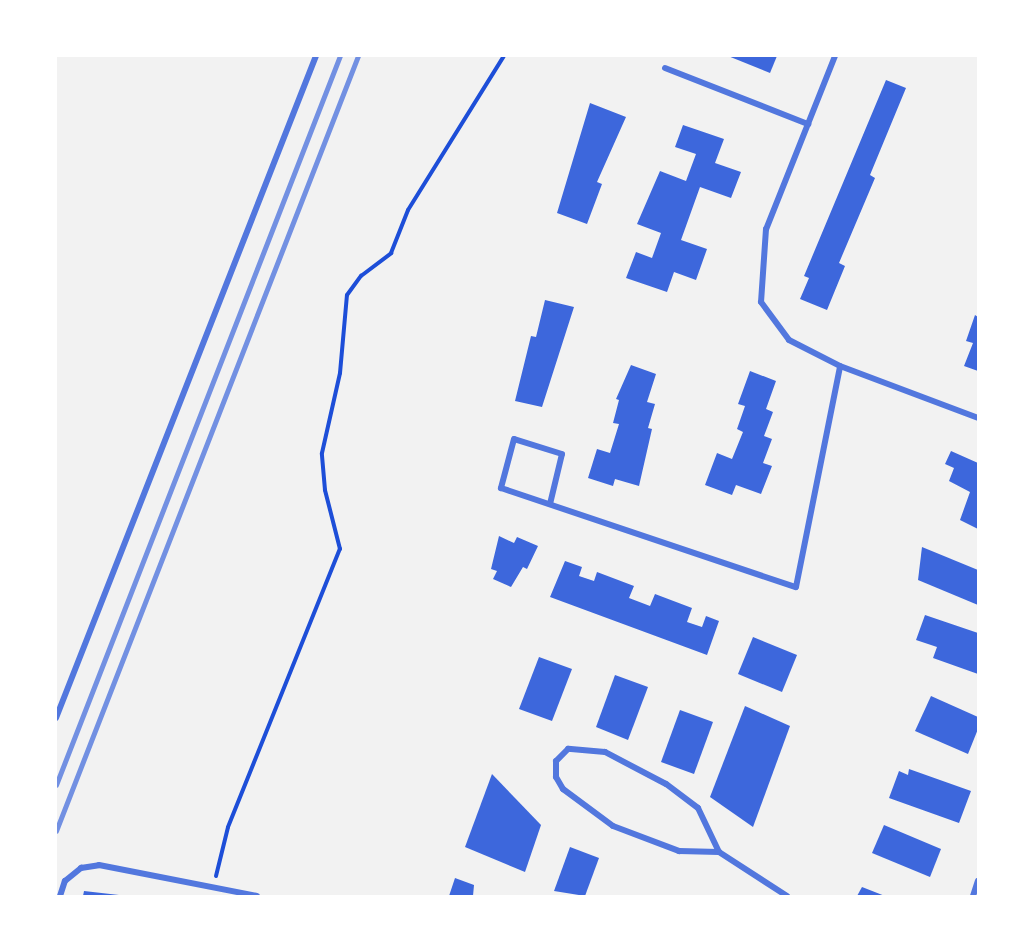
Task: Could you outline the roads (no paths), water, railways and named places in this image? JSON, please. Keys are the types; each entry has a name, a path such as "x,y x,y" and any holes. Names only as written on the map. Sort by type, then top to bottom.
{"street":[{"path":"56,718 316,56"},
{"path":"835,56 766,230 761,302 789,340 840,366 978,418"},
{"path":"665,68 808,124"},
{"path":"550,504 562,454 514,439 501,488 796,587 840,366"},
{"path":"719,852 679,851 613,826 563,789 556,777 556,762 568,749 605,752 666,784 698,808 719,852 787,897"},
{"path":"60,897 66,881 81,868 99,866 257,897"},
{"path":"973,897 978,880"}],"railway":[{"path":"56,785 340,56"},
{"path":"56,831 358,56"}]}
